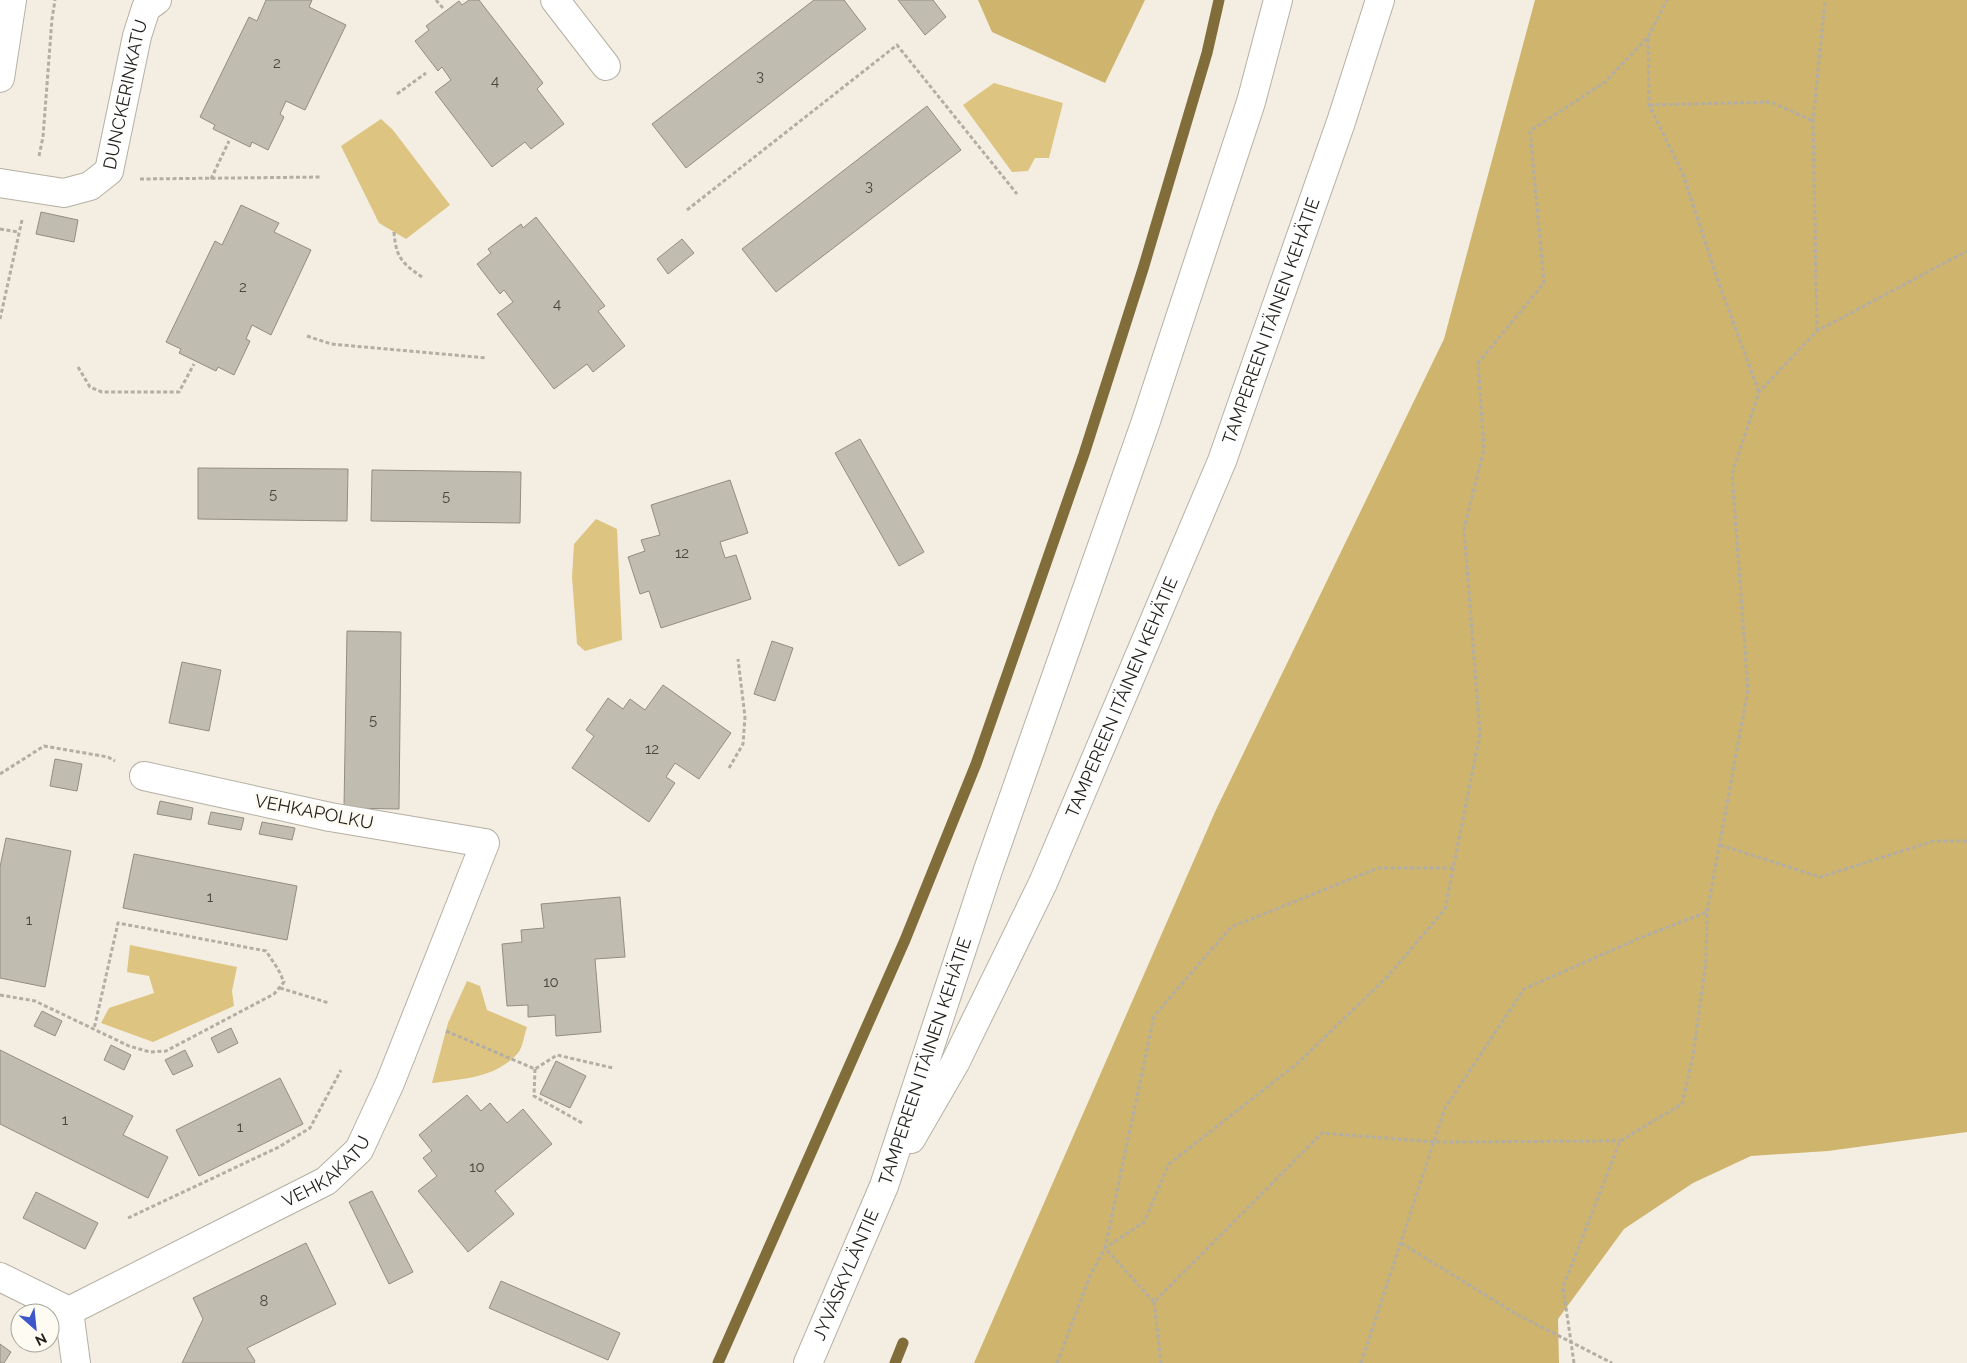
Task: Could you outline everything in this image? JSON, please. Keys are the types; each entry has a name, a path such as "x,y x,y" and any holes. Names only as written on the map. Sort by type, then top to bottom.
{"main road":[{"path":"0,78 12,0"},
{"name":"DUNCKERINKATU","path":"0,183 64,193 90,186 109,171 136,36 146,8 158,0"},
{"path":"555,0 606,66"},
{"name":"TAMPEREEN ITÄINEN KEHÄTIE","path":"884,1186 988,870 1145,424 1251,102 1278,0"},
{"name":"TAMPEREEN ITÄINEN KEHÄTIE","path":"884,1186 956,1063 1043,883 1222,461 1341,122 1380,0"},
{"name":"VEHKAPOLKU","path":"144,776 330,817 485,843"},
{"name":"VEHKAKATU","path":"70,1311 326,1181 359,1150 390,1083 485,843"},
{"name":"JYVÄSKYLÄNTIE","path":"808,1363 884,1186"},
{"path":"0,1277 70,1311 76,1363"}],"path":[{"path":"436,0 443,8"},
{"path":"1105,1248 1144,1222 1169,1164 1298,1063 1388,976 1445,909 1480,734 1464,529 1484,448 1478,363 1544,283 1530,131 1605,82 1648,37 1667,0"},
{"path":"1817,332 1813,121 1825,0"},
{"path":"1648,37 1648,105 1683,174 1718,281 1759,392"},
{"path":"687,210 897,46 1017,194"},
{"path":"397,94 426,73"},
{"path":"1648,105 1771,102 1813,121"},
{"path":"210,178 229,141"},
{"path":"99,180 322,177"},
{"path":"0,229 18,232"},
{"path":"394,232 396,250 406,266 422,278"},
{"path":"1154,1302 1322,1133 1434,1142 1620,1141 1682,1104 1693,1056 1706,961 1707,912 1748,690 1732,474 1759,392 1817,332 1967,251"},
{"path":"307,336 331,344 487,358"},
{"path":"78,367 90,387 102,392 179,392 194,364"},
{"path":"729,768 743,744 745,717 738,658"},
{"path":"0,774 44,746 108,757 144,776"},
{"path":"1720,845 1820,876 1934,841 1967,841"},
{"path":"1057,1363 1090,1276 1105,1248 1154,1016 1231,927 1378,868 1453,868"},
{"path":"1361,1363 1445,1108 1524,989 1642,937 1707,912"},
{"path":"0,995 35,1001 129,1046 150,1052 166,1051 274,994 284,982 266,951 118,924 94,1029"},
{"path":"279,988 329,1003"},
{"path":"416,1018 535,1069"},
{"path":"535,1069 557,1055 613,1068"},
{"path":"535,1069 534,1096 584,1124"},
{"path":"128,1218 279,1147 310,1128 341,1070"},
{"path":"1574,1363 1563,1287 1620,1141"},
{"path":"1400,1243 1518,1315 1612,1363"},
{"path":"1105,1248 1154,1302 1161,1363"}],"shaded area":[{"path":"978,0 1145,0 1105,83 992,32"},
{"path":"1535,0 1967,0 1967,1132 1828,1151 1751,1156 1693,1183 1624,1229 1558,1319 1559,1363 974,1363 1215,812 1444,339"},
{"path":"994,83 1063,103 1049,158 1035,158 1028,171 1012,172 963,105"},
{"path":"381,119 393,130 450,205 406,239 379,223 341,146"},
{"path":"596,519 617,529 622,640 585,651 577,644 572,577 574,544"},
{"path":"130,945 237,967 232,991 234,1006 153,1042 101,1023 109,1008 154,993 149,976 127,972"},
{"path":"467,981 480,986 487,1010 527,1027 520,1050 500,1068 478,1076 432,1083 448,1023"}],"building":[{"path":"266,0 312,0 309,7 346,25 305,110 286,101 280,114 284,117 268,150 252,142 250,147 213,129 215,125 200,117 249,17 257,21"},
{"path":"469,0 479,0 543,83 537,89 564,124 531,149 525,142 492,167 435,92 451,80 442,67 438,71 415,41 429,30 426,26 459,1 462,5"},
{"path":"814,0 844,0 866,29 686,168 652,124"},
{"path":"898,0 933,0 946,17 925,35"},
{"path":"927,106 961,150 776,292 742,249"},
{"path":"241,205 279,223 274,232 311,250 271,335 252,325 246,339 250,341 234,375 218,367 216,371 179,353 181,349 166,342 215,241 222,245"},
{"path":"41,212 78,220 74,242 36,234"},
{"path":"536,217 605,306 598,311 625,346 593,372 587,364 554,389 497,314 513,302 504,290 500,294 477,264 491,253 488,249 521,224 523,228"},
{"path":"682,239 694,253 668,274 657,259"},
{"path":"860,439 924,552 899,566 835,453"},
{"path":"198,468 348,469 347,521 198,519"},
{"path":"372,470 521,472 520,523 371,521"},
{"path":"730,480 748,533 720,542 725,558 736,555 751,599 661,628 649,591 640,594 628,557 645,551 641,540 660,535 651,505"},
{"path":"347,631 401,632 399,809 344,808"},
{"path":"772,641 793,648 775,701 754,694"},
{"path":"182,662 221,670 209,731 169,723"},
{"path":"663,685 731,733 699,779 675,763 666,777 675,783 649,822 572,768 594,736 586,730 608,698 623,709 630,699 645,710"},
{"path":"55,759 82,764 77,791 50,786"},
{"path":"160,801 193,808 191,820 157,814"},
{"path":"211,812 244,818 241,830 208,824"},
{"path":"262,822 295,828 292,840 259,834"},
{"path":"6,838 71,851 45,987 0,978 0,867"},
{"path":"134,854 297,886 287,940 123,908"},
{"path":"620,897 625,957 595,959 601,1032 556,1036 555,1015 528,1017 528,1005 507,1006 502,944 522,942 521,930 544,928 541,904"},
{"path":"42,1011 62,1021 55,1036 34,1026"},
{"path":"231,1028 238,1043 218,1053 211,1038"},
{"path":"111,1045 131,1055 124,1070 104,1060"},
{"path":"0,1050 133,1116 123,1135 168,1157 148,1198 0,1124"},
{"path":"185,1050 193,1066 173,1075 165,1060"},
{"path":"556,1061 586,1076 570,1108 540,1094"},
{"path":"280,1078 303,1124 199,1176 176,1130"},
{"path":"467,1095 481,1111 490,1103 507,1123 523,1109 552,1144 495,1191 514,1214 468,1252 418,1191 437,1176 423,1158 432,1151 419,1135"},
{"path":"372,1191 413,1272 389,1284 349,1202"},
{"path":"36,1192 98,1223 85,1249 23,1218"},
{"path":"306,1243 336,1304 247,1348 255,1361 254,1363 182,1363 203,1319 193,1298"},
{"path":"501,1281 620,1333 608,1360 489,1308"},
{"path":"0,1344 10,1353 4,1363 0,1363"}],"waterway":[{"path":"718,1363 905,940 976,764 1084,454 1143,269 1207,53 1219,0"},
{"path":"895,1363 903,1343"}]}
